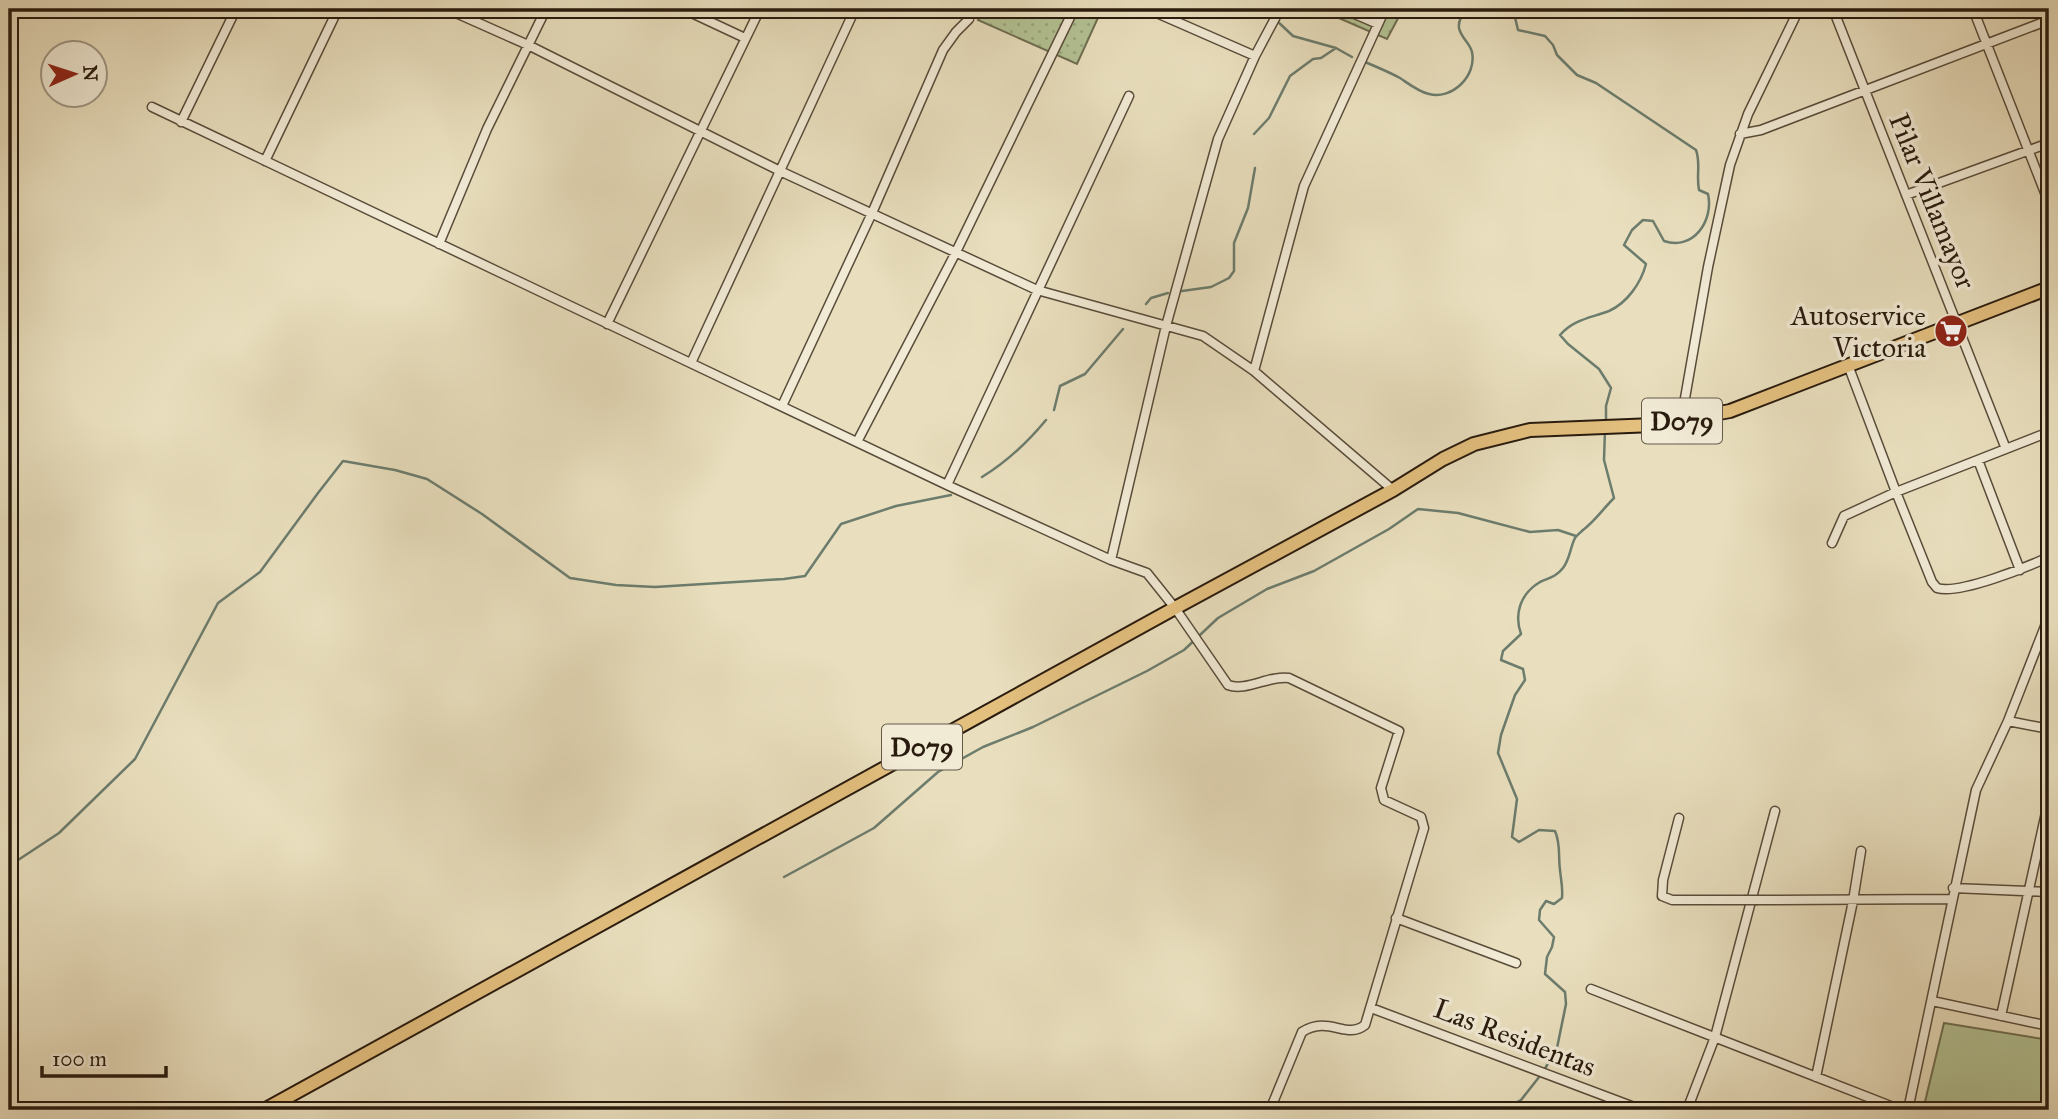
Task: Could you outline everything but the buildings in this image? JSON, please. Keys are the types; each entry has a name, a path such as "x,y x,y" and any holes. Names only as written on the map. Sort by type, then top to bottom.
{"main road":[{"name":"D079","path":"264,1110 1474,444 1530,430 1614,427 1708,416 1748,405 2049,288"}],"street":[{"path":"181,122 236,9"},
{"path":"265,161 338,9"},
{"path":"447,9 528,45 782,172 1037,290 1203,336 1254,371 1393,490"},
{"path":"439,244 487,129 546,9"},
{"path":"683,9 745,38"},
{"path":"607,324 760,9"},
{"path":"691,363 782,172 855,9"},
{"path":"857,442 955,254 1074,9"},
{"path":"1154,9 1159,14 1255,56"},
{"path":"1111,559 1166,326 1218,139 1255,56 1280,9"},
{"path":"1343,9 1378,24"},
{"path":"1254,371 1304,186 1385,9"},
{"path":"1681,421 1708,267 1730,165 1740,134 1799,9"},
{"name":"Pilar Villamayor","path":"1833,9 2006,449"},
{"path":"1973,9 2049,203"},
{"path":"782,406 872,213 943,50 969,19"},
{"path":"1740,134 1761,130 2049,20"},
{"path":"947,485 1129,96"},
{"path":"152,107 947,485 1147,573 1175,608 1228,685 1235,688 1279,677 1289,678 1399,731 1381,788 1384,800 1421,817 1424,828 1371,1008 1365,1025 1359,1030 1313,1025 1302,1032 1270,1110"},
{"path":"1906,195 2049,143"},
{"path":"1848,365 1896,492 1932,582 1937,588 1945,590 2020,570 2049,557"},
{"path":"1832,543 1844,516 1896,492 2049,432"},
{"path":"1978,460 2020,570"},
{"path":"1908,1110 1953,888 1976,790 2008,721 2049,616"},
{"path":"2008,721 2049,729"},
{"path":"2001,1016 2049,799"},
{"path":"1687,1110 1716,1037 1775,811"},
{"path":"1679,818 1663,880 1662,896 1672,900 1951,899"},
{"path":"1816,1077 1861,851"},
{"path":"1953,888 2049,892"},
{"path":"1396,918 1516,963"},
{"path":"1591,989 1901,1110"},
{"path":"1932,1001 2049,1026"},
{"name":"Las Residentas","path":"1371,1008 1642,1110"}],"green space":[{"path":"984,9 1102,9 1077,64 978,20"},
{"path":"1318,9 1403,9 1387,39"},
{"path":"1944,1023 2049,1040 2049,1110 1923,1110"}],"waterway":[{"path":"1240,9 1266,16"},
{"path":"1365,62 1425,93 1438,95 1454,90 1467,77 1473,61 1471,49 1459,28 1460,20 1468,9"},
{"path":"1513,9 1518,30 1545,36 1557,55 1577,75 1596,83 1696,150 1699,190 1708,194 1708,214 1704,223 1692,238 1684,242 1664,241 1653,221 1643,220 1632,230 1624,245 1646,264 1637,285 1616,307 1577,322 1560,335 1599,369 1611,388 1606,406 1606,424"},
{"path":"1600,9 1630,16 1653,9"},
{"path":"1276,20 1293,36 1336,48 1352,57"},
{"path":"1254,134 1269,118 1290,76 1313,59 1321,58 1336,48"},
{"path":"1182,291 1211,287 1229,278 1234,271 1234,243 1248,208 1255,168"},
{"path":"1146,304 1151,298 1168,293"},
{"path":"1054,410 1060,386 1085,374 1123,329"},
{"path":"982,477 1017,451 1046,420"},
{"path":"1501,1110 1521,1100 1543,1072 1557,1048 1566,1004 1565,992 1545,974 1554,937 1539,920 1540,910 1546,901 1554,904 1562,898 1558,841 1555,831 1539,830 1519,842 1512,837 1517,799 1498,753 1501,735 1515,695 1525,680 1523,669 1501,660 1503,651 1521,634 1518,619 1523,598 1533,587 1560,571 1567,561 1575,538 1614,498 1604,460 1605,430"},
{"path":"9,866 59,833 135,759 218,603 260,572 343,461 427,479 482,514 570,578 616,585 655,587 805,576 841,524 896,506 951,495"},
{"path":"784,877 874,828 938,772 983,747 1033,727 1147,671 1184,650 1218,618 1267,589 1314,571 1389,529 1418,509 1458,513 1530,532 1558,530 1576,536"}],"place":[{"name":"Autoservice Victoria","path":"1951,331"}]}
